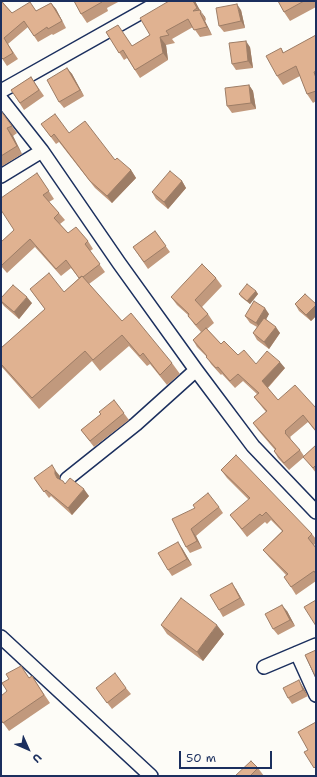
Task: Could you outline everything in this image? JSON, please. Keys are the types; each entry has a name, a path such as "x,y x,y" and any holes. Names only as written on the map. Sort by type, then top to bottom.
{"street":[{"path":"1,91 162,1"},
{"path":"1,99 42,151 119,263 253,446 316,512"},
{"path":"1,176 42,151"},
{"path":"67,479 130,429 196,370"},
{"path":"1,637 152,776"},
{"path":"264,667 316,645"},
{"path":"298,653 316,695"}],"building":[{"path":"1,1 12,13 30,2 36,11 51,3 62,21 48,29 47,27 34,36 24,21 4,38 13,53 3,59 1,57"},
{"path":"74,1 102,1 102,2 81,14"},
{"path":"169,1 193,1 197,8 193,11 200,10 207,27 194,30 188,19 166,31 169,35 160,37 163,53 135,70 123,50 119,53 106,32 118,25 132,46 150,35 140,18"},
{"path":"278,1 304,1 284,12"},
{"path":"237,4 241,21 219,26 216,8"},
{"path":"316,35 316,71 314,72 316,78 316,91 307,94 296,66 277,76 266,56 281,48 283,53"},
{"path":"246,41 248,61 232,64 229,43"},
{"path":"67,68 80,90 59,102 47,80"},
{"path":"31,77 39,90 20,103 11,90"},
{"path":"249,85 251,103 227,106 225,88"},
{"path":"1,111 12,126 7,128 17,146 1,156"},
{"path":"55,114 69,133 85,121 115,160 117,158 131,170 107,196 90,181 54,134 51,137 41,124"},
{"path":"170,171 182,181 164,202 152,192"},
{"path":"37,173 49,191 43,195 59,213 54,218 68,233 76,227 88,241 85,244 100,264 83,277 82,276 79,278 66,260 56,269 30,239 2,265 1,264 1,242 14,230 1,210 1,198"},
{"path":"155,231 166,246 144,262 133,247"},
{"path":"202,264 216,278 195,300 208,314 196,325 188,316 189,314 171,297"},
{"path":"49,273 64,292 82,276 122,321 131,313 172,363 160,375 143,353 140,356 122,335 93,360 85,351 32,398 1,364 1,348 45,309 30,289"},
{"path":"247,284 256,291 247,301 239,294"},
{"path":"13,285 27,297 14,312 1,301 1,298"},
{"path":"305,294 316,304 306,315 295,304"},
{"path":"254,301 265,308 256,323 245,316"},
{"path":"264,318 276,327 264,342 253,333"},
{"path":"206,328 221,344 224,341 238,355 244,350 256,364 267,351 280,362 262,381 278,400 295,385 316,408 316,431 303,415 285,431 285,433 300,450 284,463 274,451 276,449 253,423 267,411 254,397 259,393 238,374 230,381 218,367 216,368 206,357 207,356 193,340"},
{"path":"114,400 124,413 90,441 81,430 101,414 99,412"},
{"path":"316,445 316,465 313,468 303,457"},
{"path":"236,455 312,534 308,538 316,548 316,574 314,571 291,587 284,577 288,574 263,550 283,531 266,512 262,516 260,514 242,529 230,515 250,498 221,470"},
{"path":"52,465 57,478 65,484 70,478 84,489 68,508 46,490 44,492 34,478"},
{"path":"208,493 219,507 191,529 197,541 186,547 172,519 195,508 193,505"},
{"path":"178,542 187,559 168,570 158,553"},
{"path":"232,583 240,598 219,610 210,595"},
{"path":"181,598 217,625 197,652 161,625"},
{"path":"316,600 316,626 304,607"},
{"path":"282,605 290,620 273,629 265,614"},
{"path":"316,650 316,678 305,655"},
{"path":"21,666 29,678 32,676 44,695 3,723 1,720 1,696 7,691 2,683 9,679 6,674"},
{"path":"115,673 126,688 107,703 96,688"},
{"path":"299,680 303,690 288,698 283,688"},
{"path":"316,722 316,766 314,768 304,752 308,750 298,732"},
{"path":"251,761 258,768 250,776 235,776"}]}
